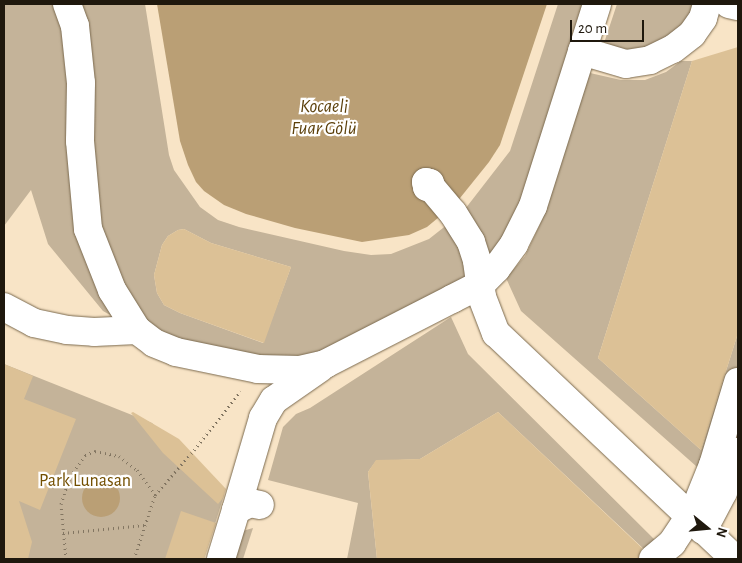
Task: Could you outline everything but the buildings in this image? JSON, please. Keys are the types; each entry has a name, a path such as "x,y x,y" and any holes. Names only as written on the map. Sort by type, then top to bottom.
{"street":[{"path":"67,4 75,26 81,83 80,141 88,229 112,290 137,330 154,343 176,352 258,369 300,370 325,364"},
{"path":"221,559 248,508 263,418 274,400 325,364 481,284 514,244 533,206 597,4"},
{"path":"582,51 626,64 650,60 673,50 692,34 703,18 707,4"},
{"path":"729,4 738,6"},
{"path":"431,187 457,218 471,242 481,284 482,297 496,333 735,559"},
{"path":"4,307 34,323 67,330 94,332 137,330"},
{"path":"678,559 696,524 738,382"},
{"path":"653,559 696,524 723,492 738,440"}],"path":[{"path":"134,559 154,495 194,450 258,369"},
{"path":"66,559 60,514 64,492 77,464 85,455 95,451 119,456 137,470 154,495"},
{"path":"63,533 145,525"}],"green space":[{"path":"4,4 145,4 169,155 174,170 200,207 218,220 239,227 344,251 371,255 391,254 429,239 462,213 510,151 558,4 597,4 533,206 480,277 324,355 257,361 137,330 103,311 48,244 31,190 4,226","holes":["184,229 211,243 291,267 263,343 180,313 164,305 157,293 154,275 162,245 168,236"]},
{"path":"617,4 696,4 691,21 661,48 601,52"},
{"path":"681,61 692,61 598,358 701,450 738,333 738,369 705,474 521,311 506,278 525,256 542,220 590,73 621,80 645,80 666,72"},
{"path":"451,317 468,354 659,544 648,553 498,412 420,459 376,461 368,472 377,559 347,559 358,503 268,480 283,427 296,414 310,408"},
{"name":"Park Lunasan","path":"4,364 152,423 224,495 204,559 4,559"},
{"path":"253,528 243,559 231,559 239,532"}],"water":[{"name":"Kocaeli Fuar Gölü","path":"157,4 547,4 500,145 489,162 456,203 427,227 409,235 362,242 295,228 246,214 224,205 204,191 196,182 180,141"},
{"path":"101,479 115,484 120,498 115,512 101,517 87,512 82,498 87,484"}]}
